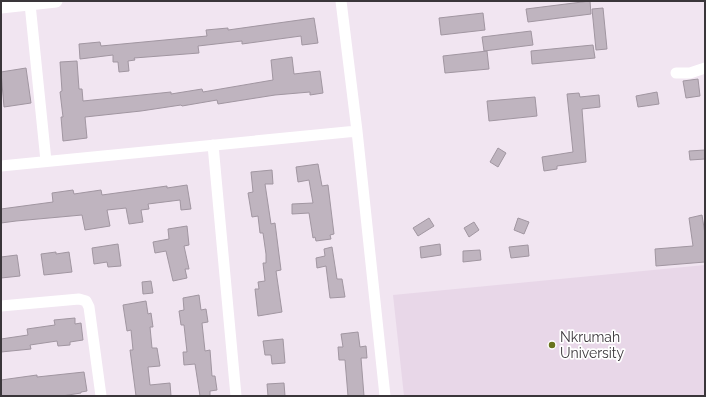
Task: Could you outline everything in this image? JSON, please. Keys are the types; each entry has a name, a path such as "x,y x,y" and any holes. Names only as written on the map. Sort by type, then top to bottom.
{"street":[{"path":"1,7 56,1"},
{"path":"341,1 357,131 385,396"},
{"path":"30,4 46,161"},
{"path":"676,73 690,73 705,68"},
{"path":"1,166 357,131"},
{"path":"213,145 236,396"},
{"path":"1,306 79,299 86,301 89,307 101,396"}],"shaded area":[{"name":"Nkrumah University","path":"705,265 705,396 404,396 393,295"}],"building":[{"path":"590,1 591,14 528,22 526,9"},
{"path":"603,8 607,49 596,50 592,9"},
{"path":"483,13 485,30 441,35 439,18"},
{"path":"314,18 318,43 302,45 301,36 242,44 242,41 198,46 199,53 134,58 135,60 128,61 129,71 119,72 118,62 113,62 113,55 80,59 79,44 100,42 101,46 207,36 206,30 228,28 228,30"},
{"path":"531,31 533,45 484,51 482,37"},
{"path":"593,45 595,58 532,64 531,51"},
{"path":"487,51 489,69 445,73 443,56"},
{"path":"292,57 294,74 320,71 323,93 310,95 310,92 275,95 218,104 217,100 182,106 85,117 87,138 63,141 60,62 77,61 79,89 82,89 83,101 171,92 171,94 202,89 203,92 273,80 271,60"},
{"path":"26,68 31,103 4,107 1,72"},
{"path":"698,79 700,96 686,98 683,81"},
{"path":"657,92 659,104 638,107 636,96"},
{"path":"579,93 580,97 599,95 600,107 582,109 586,162 557,166 557,169 544,171 542,157 573,152 567,94"},
{"path":"535,97 537,116 489,121 487,101"},
{"path":"498,148 506,153 498,167 490,162"},
{"path":"705,150 705,159 690,160 689,151"},
{"path":"318,164 322,186 328,185 334,234 330,235 331,239 316,241 315,237 313,238 309,213 292,214 292,204 313,203 309,180 298,182 296,167"},
{"path":"272,170 273,184 265,184 271,224 275,223 281,270 276,271 282,312 258,316 255,289 259,289 258,282 265,281 263,263 266,263 266,254 263,233 260,233 258,216 252,217 248,193 253,192 251,172"},
{"path":"187,185 191,209 181,210 180,200 148,204 149,209 141,210 143,222 129,224 126,208 107,210 110,226 85,230 82,215 1,223 1,209 53,202 52,193 73,190 74,194 101,190 102,195 167,186 167,188"},
{"path":"702,215 705,234 705,262 656,266 655,249 693,246 689,218"},
{"path":"429,218 434,226 418,236 413,228"},
{"path":"518,218 529,222 524,234 514,230"},
{"path":"474,222 479,230 469,237 464,228"},
{"path":"187,226 189,245 184,246 189,269 185,269 187,278 173,281 166,251 155,253 153,242 169,239 168,229"},
{"path":"118,244 121,266 108,267 107,262 94,264 92,248"},
{"path":"440,244 441,255 421,258 420,247"},
{"path":"528,245 529,256 511,258 509,247"},
{"path":"332,247 337,279 342,279 345,297 330,298 326,266 317,268 316,258 325,256 324,249"},
{"path":"480,250 481,260 463,262 463,251"},
{"path":"56,252 56,254 69,252 72,272 44,275 41,254"},
{"path":"17,255 20,276 1,278 1,257"},
{"path":"151,281 153,293 143,294 142,282"},
{"path":"199,295 201,310 206,309 208,322 202,323 205,351 210,350 212,376 215,376 217,390 210,391 210,396 200,396 195,364 184,365 183,352 187,352 184,325 181,325 179,311 184,310 183,298"},
{"path":"146,301 148,314 151,313 153,327 150,327 152,348 157,348 160,366 148,367 150,385 170,383 171,396 136,396 130,350 133,350 131,330 127,331 123,305"},
{"path":"75,318 75,324 81,323 83,340 70,342 70,345 58,346 57,341 30,345 31,349 1,352 1,339 28,335 27,329 55,325 54,320"},
{"path":"358,332 360,347 366,346 367,358 361,358 364,396 348,396 345,360 339,360 338,347 343,347 341,334"},
{"path":"283,339 285,363 272,364 271,355 265,355 263,341"},
{"path":"84,372 87,391 81,393 62,396 1,396 1,380 37,375 37,377"},
{"path":"284,383 285,396 268,396 267,384"}],"place":[{"name":"Nkrumah University","path":"552,345"}]}
